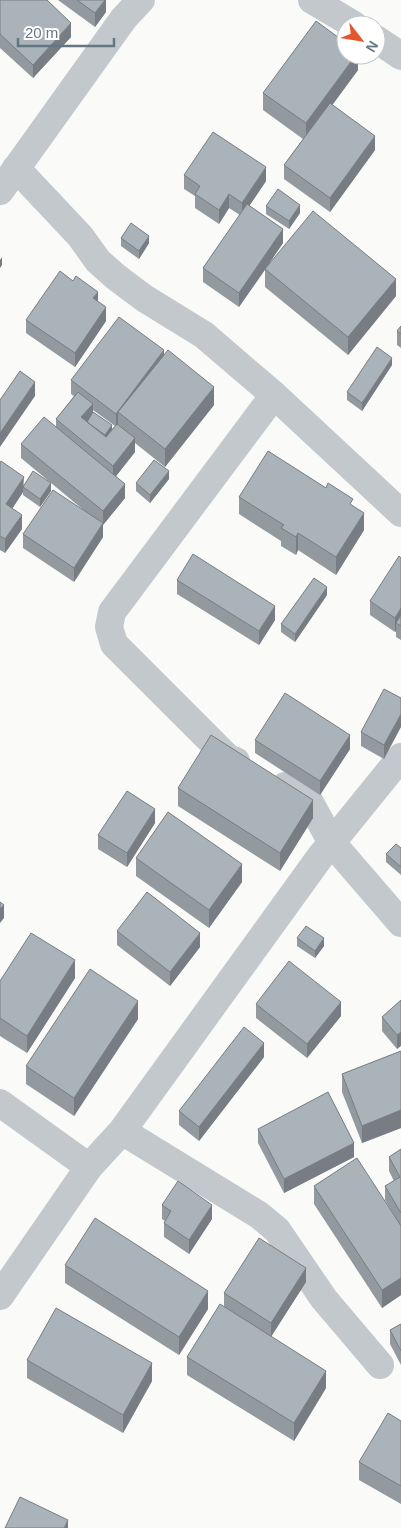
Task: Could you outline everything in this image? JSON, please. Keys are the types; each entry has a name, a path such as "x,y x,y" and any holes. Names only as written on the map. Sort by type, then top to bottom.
{"street":[{"path":"0,191 124,18 141,0"},
{"path":"312,0 337,15"},
{"path":"386,46 401,56"},
{"path":"16,168 80,236 98,261 116,277 204,335 274,395 401,513"},
{"path":"274,395 112,612 109,627 114,644 228,758 261,772 308,799 332,842 401,923"},
{"path":"0,1296 89,1167 122,1131 332,842 401,756"},
{"path":"0,1103 89,1167"},
{"path":"122,1131 259,1215 277,1230 324,1299 380,1365"}],"building":[{"path":"0,0 47,0 71,23 33,65 0,34"},
{"path":"77,0 105,0 95,13"},
{"path":"316,21 336,36 336,65 349,65 306,123 263,93"},
{"path":"330,103 375,136 330,198 284,165"},
{"path":"213,132 266,167 242,203 229,194 219,210 195,194 200,186 184,175"},
{"path":"278,189 300,205 289,221 266,206"},
{"path":"247,204 283,229 239,293 203,268"},
{"path":"313,211 396,279 348,337 265,269"},
{"path":"131,223 149,236 139,251 121,238"},
{"path":"60,271 73,281 76,276 98,292 93,298 106,307 75,353 26,320"},
{"path":"119,317 164,350 116,414 71,380"},
{"path":"401,326 401,334 397,331"},
{"path":"377,347 392,358 362,403 347,392"},
{"path":"168,350 214,387 165,449 118,412"},
{"path":"20,371 35,382 0,433 0,400"},
{"path":"78,392 93,404 81,417 106,437 117,424 135,438 113,466 56,419"},
{"path":"93,412 112,425 105,435 87,422"},
{"path":"44,417 125,484 103,511 21,444"},
{"path":"268,451 326,488 328,483 353,499 350,504 364,513 336,557 298,533 296,537 281,528 284,525 239,497"},
{"path":"154,460 169,471 150,495 136,483"},
{"path":"1,461 24,477 6,504 22,515 5,539 0,536"},
{"path":"33,471 51,483 40,499 23,487"},
{"path":"53,490 103,523 74,568 23,534"},
{"path":"193,554 275,606 259,631 177,580"},
{"path":"399,556 401,558 401,608 395,618 370,601"},
{"path":"314,578 327,587 295,634 281,624"},
{"path":"401,615 401,626 396,623"},
{"path":"384,689 401,698 401,714 384,745 361,732"},
{"path":"285,693 350,735 320,781 255,740"},
{"path":"211,735 313,800 280,853 178,788"},
{"path":"127,791 155,809 127,853 98,835"},
{"path":"168,812 242,864 209,910 136,858"},
{"path":"396,844 401,848 401,867 386,854"},
{"path":"147,892 200,933 170,972 117,931"},
{"path":"306,926 324,938 315,951 297,938"},
{"path":"31,933 75,960 27,1036 0,1018 0,981"},
{"path":"289,961 341,1002 307,1044 256,1004"},
{"path":"90,969 138,1001 74,1098 26,1066"},
{"path":"401,1000 401,1032 397,1035 382,1017"},
{"path":"244,1027 264,1043 199,1127 179,1111"},
{"path":"401,1051 401,1110 362,1126 342,1074"},
{"path":"328,1092 354,1143 284,1179 258,1129"},
{"path":"401,1149 401,1213 385,1186 400,1177 389,1157"},
{"path":"357,1158 401,1226 401,1278 382,1290 314,1186"},
{"path":"178,1181 212,1205 189,1240 164,1223 171,1211 162,1205"},
{"path":"95,1218 208,1291 179,1337 65,1265"},
{"path":"259,1238 306,1268 271,1323 224,1293"},
{"path":"220,1304 326,1371 294,1423 187,1357"},
{"path":"56,1308 152,1363 123,1415 27,1360"},
{"path":"401,1324 401,1351 390,1330"},
{"path":"388,1413 401,1421 401,1486 359,1462"},
{"path":"20,1497 68,1520 64,1528 5,1528"}]}
